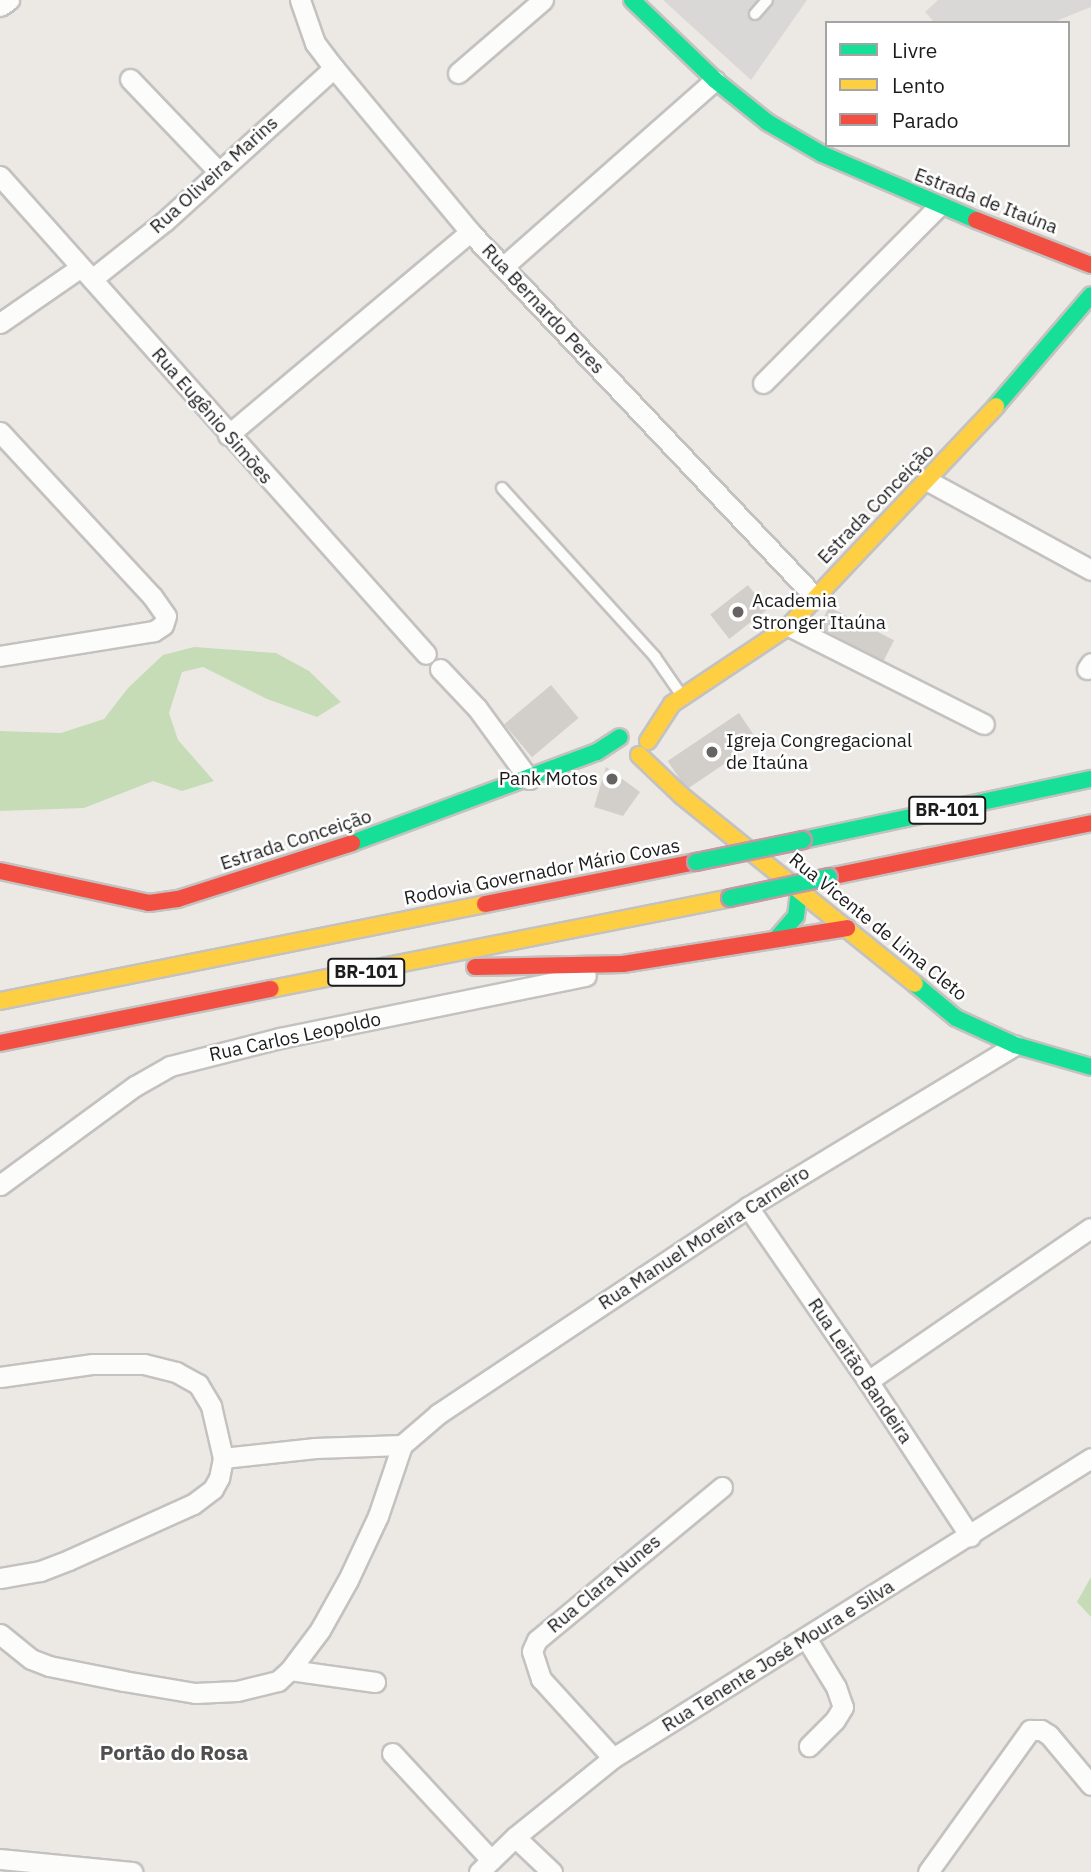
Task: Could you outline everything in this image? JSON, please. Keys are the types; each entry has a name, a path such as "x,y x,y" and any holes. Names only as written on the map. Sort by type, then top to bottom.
{"main road":[{"name":"Estrada de Itaúna","path":"632,0 715,80 767,122 822,154 939,206 1091,265"},
{"name":"Estrada Conceição","path":"639,723 664,712 682,697 789,626 1023,377 1091,295"},
{"name":"Estrada Conceição","path":"644,749 664,712"},
{"path":"635,728 644,732 644,749 631,756 621,744 626,730 635,728"},
{"name":"Estrada Conceição","path":"0,871 149,903 178,899 389,831 621,744"},
{"name":"Rua Vicente de Lima Cleto","path":"644,749 663,777 956,1018 1015,1045 1091,1067"},
{"name":"Rodovia Governador Mário Covas","path":"0,1000 696,862 1091,779"},
{"name":"BR-101","path":"0,1043 320,982 1091,823"},
{"path":"777,938 796,916 799,891"},
{"path":"320,982 483,966 623,964 847,928"}],"street":[{"path":"0,6 9,0"},
{"name":"Rua Bernardo Peres","path":"300,0 315,43 470,232 815,597"},
{"path":"458,74 543,0"},
{"name":"Rua Oliveira Marins","path":"0,323 87,273 165,220 334,68"},
{"path":"130,79 218,171"},
{"path":"503,266 715,80"},
{"name":"Rua Eugênio Simões","path":"0,176 228,435 426,654"},
{"path":"763,383 939,206"},
{"path":"228,435 470,232"},
{"path":"0,432 152,596 166,616 163,625 154,631 0,656"},
{"path":"928,481 1091,570"},
{"path":"789,626 984,724"},
{"path":"440,669 477,708 529,779"},
{"name":"Rua Carlos Leopoldo","path":"0,1185 135,1086 170,1066 280,1038 579,978 623,964"},
{"name":"Rua Manuel Moreira Carneiro","path":"402,1445 438,1414 748,1207 1015,1045"},
{"name":"Rua Leitão Bandeira","path":"748,1207 868,1381 970,1536"},
{"path":"868,1381 1091,1228"},
{"path":"0,1377 93,1364 144,1364 176,1371 198,1384 211,1406 223,1458 219,1478 212,1489 193,1504 60,1564 21,1576 0,1578"},
{"path":"0,1634 31,1659 49,1667 195,1693 265,1686 278,1681 290,1670 320,1630 348,1580 378,1516 402,1445 315,1448 223,1458"},
{"name":"Rua Tenente José Moura e Silva","path":"485,1866 515,1837 613,1758 1091,1458"},
{"name":"Rua Clara Nunes","path":"613,1758 541,1679 532,1651 537,1640 722,1487"},
{"path":"806,1638 836,1687 843,1707 835,1720 809,1746"},
{"path":"290,1670 375,1682"},
{"path":"928,1872 1027,1732 1036,1728 1049,1735 1091,1785"},
{"path":"392,1753 485,1866"},
{"path":"515,1837 552,1872"},
{"path":"0,1859 132,1872"}],"lane":[{"path":"755,14 767,0"},
{"path":"502,488 655,657 682,697"}],"green space":[{"path":"194,647 276,653 309,671 341,702 317,717 267,699 203,667 182,672 169,713 178,740 214,781 182,791 153,781 84,808 0,811 0,731 61,733 104,719 128,688 163,655"},
{"path":"1091,1577 1091,1617 1077,1602"}],"shaded area":[{"path":"663,0 807,0 751,80"},
{"path":"938,0 1091,0 1091,7 1056,21 933,21 925,12"}],"building":[{"name":"Academia Stronger Itaúna","path":"748,585 767,609 729,639 710,615"},
{"path":"829,607 894,640 884,661 819,627"},
{"path":"551,685 579,718 532,757 504,724"},
{"name":"Igreja Congregacional de Itaúna","path":"739,713 758,741 687,789 668,761"},
{"name":"Pank Motos","path":"606,767 640,792 623,816 594,807"}],"traffic: fast":[{"path":"632,0 715,80 767,122 822,154 976,220"},
{"path":"996,406 1091,295"},
{"path":"352,843 597,752 620,737"},
{"path":"803,840 1091,779"},
{"path":"696,862 803,840"},
{"path":"730,898 829,877"},
{"path":"777,938 796,916 799,891"},
{"path":"915,984 956,1018 1015,1045 1091,1067"}],"traffic: slow":[{"path":"648,741 672,704 789,626 996,406"},
{"path":"639,755 682,796 915,984"},
{"path":"271,989 730,898"},
{"path":"0,1001 485,904"}],"traffic: jam":[{"path":"976,220 1091,265"},
{"path":"829,877 1091,823"},
{"path":"0,871 149,903 178,899 352,843"},
{"path":"485,904 696,862"},
{"path":"475,967 623,964 847,928"},
{"path":"0,1043 271,989"}],"place":[{"name":"Academia Stronger Itaúna","path":"738,612"},
{"name":"Igreja Congregacional de Itaúna","path":"712,752"},
{"name":"Pank Motos","path":"612,779"}],"district":[{"name":"Portão do Rosa","path":"174,1752"}]}
